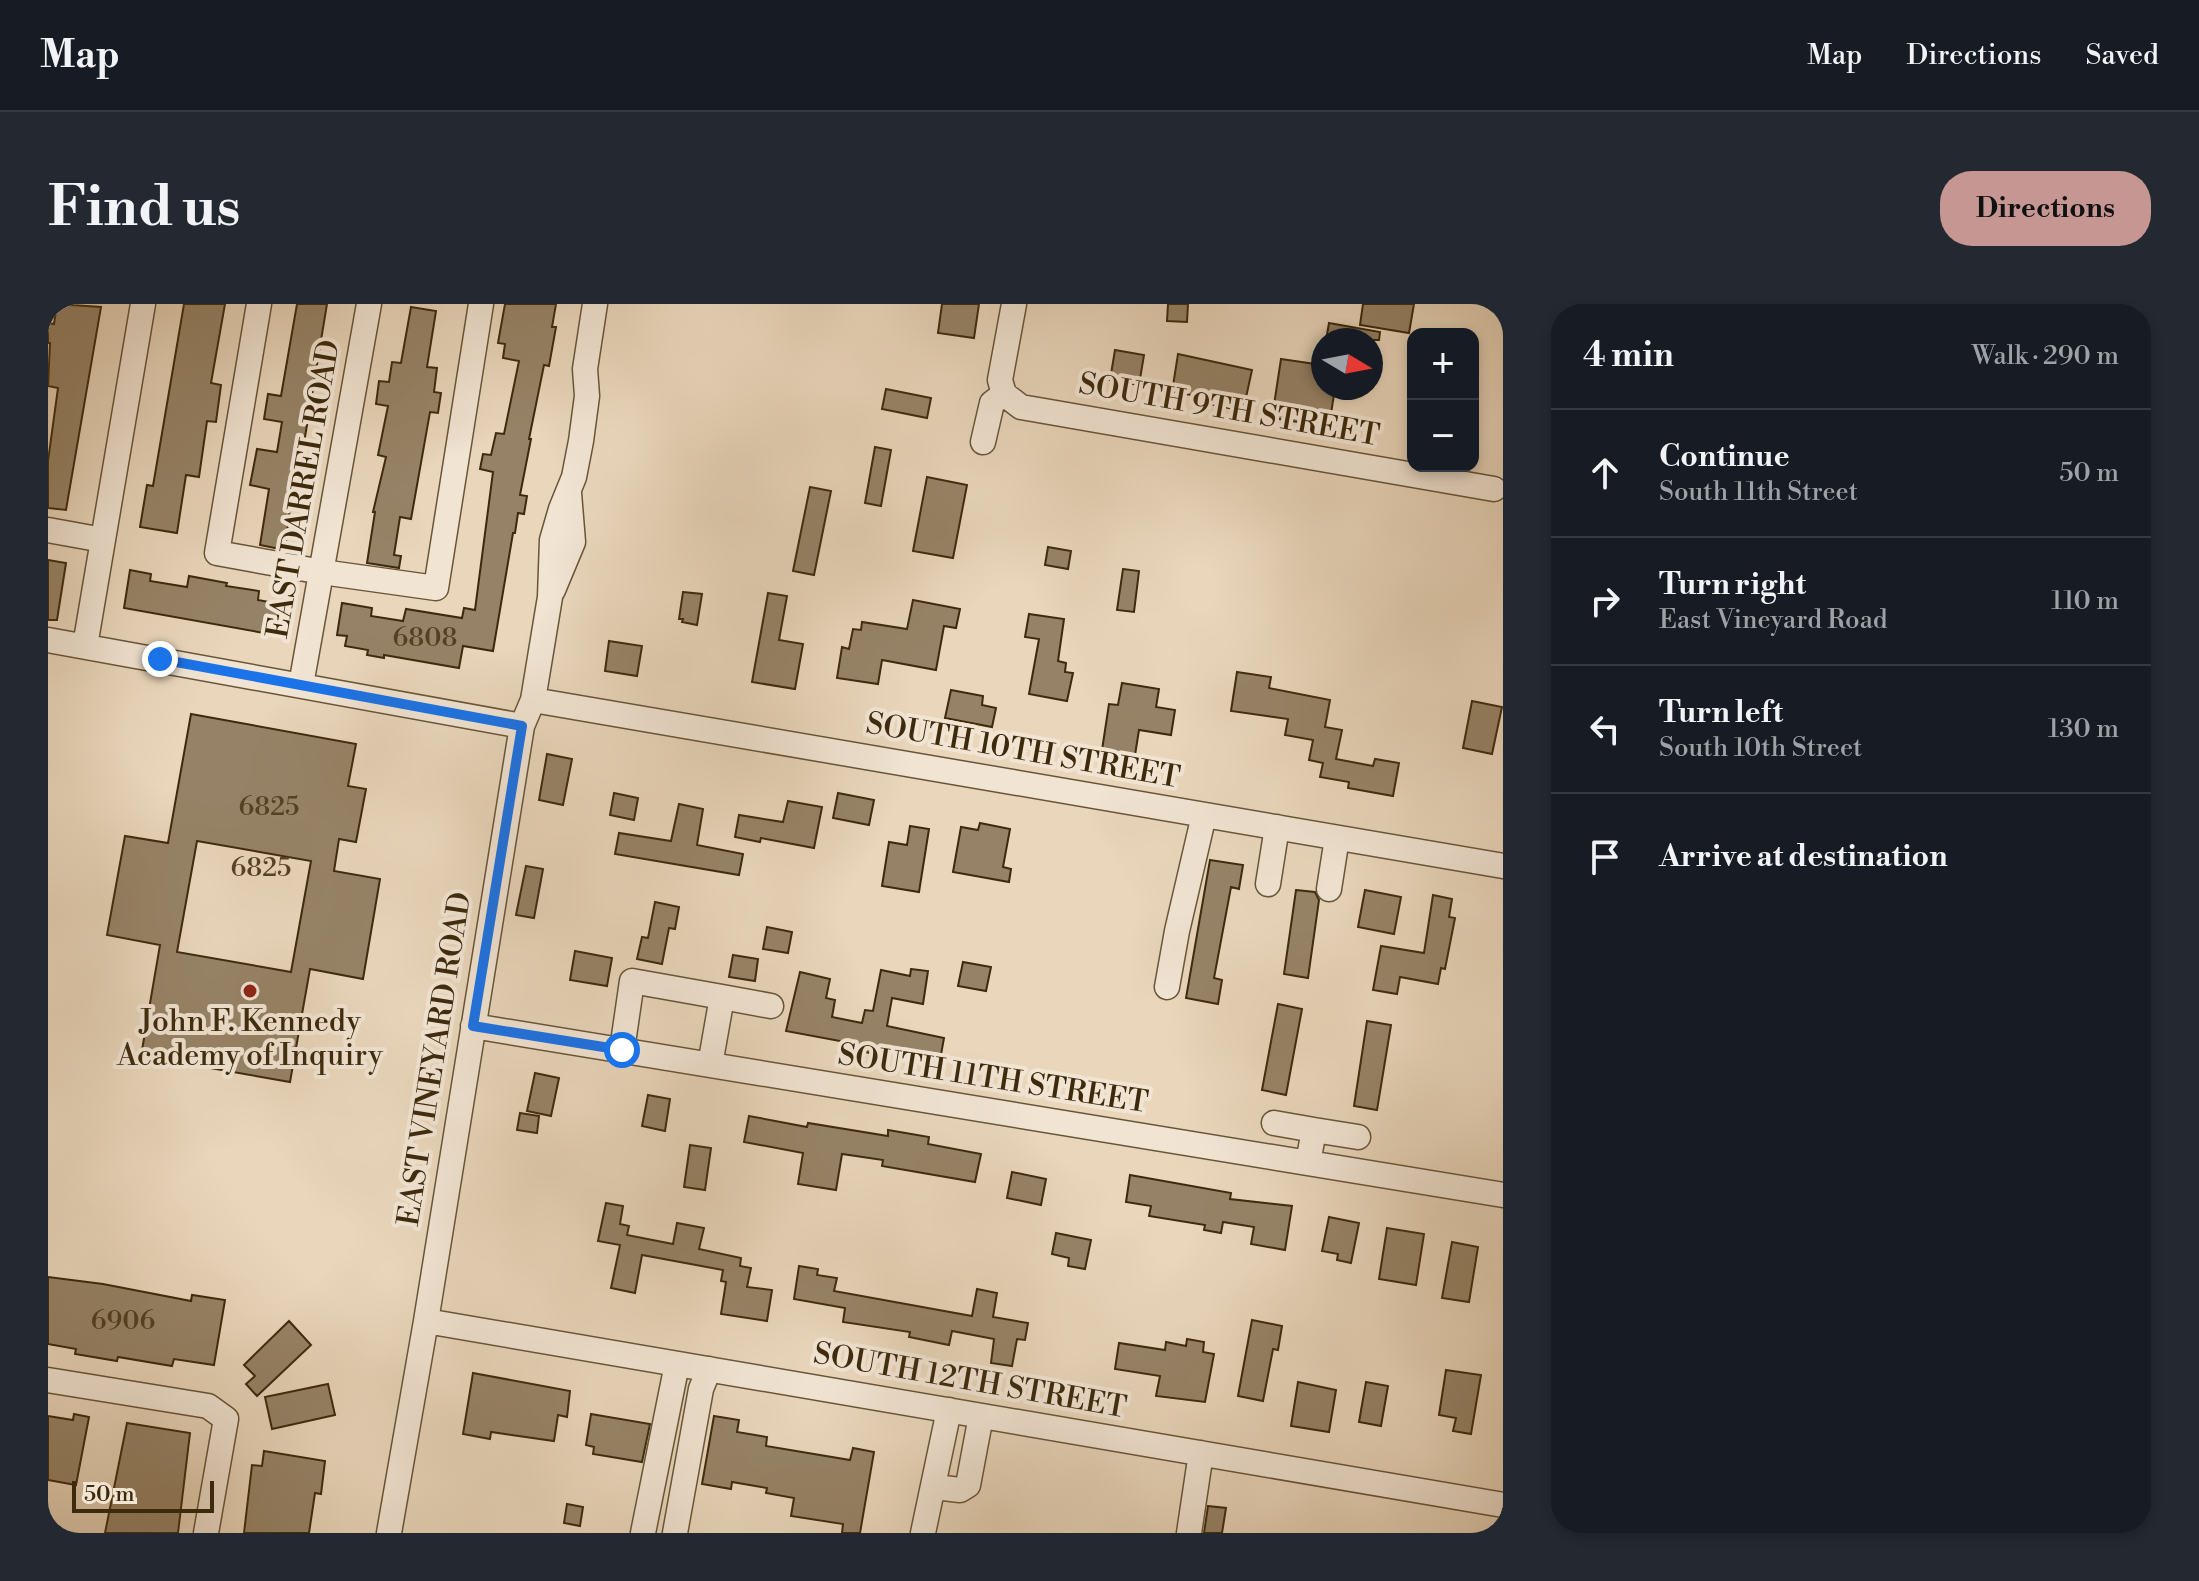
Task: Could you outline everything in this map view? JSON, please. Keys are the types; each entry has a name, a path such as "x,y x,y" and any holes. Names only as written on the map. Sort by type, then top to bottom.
{"street":[{"path":"85,646 143,304"},
{"path":"259,304 217,553 436,588 481,304"},
{"name":"EAST DARREL ROAD","path":"301,685 369,304"},
{"name":"EAST VINEYARD ROAD","path":"389,1533 522,726 533,700 550,597 552,540 569,493 581,441 587,396 585,369 595,304"},
{"path":"983,442 992,403 1004,394 1000,380 1014,304"},
{"name":"SOUTH 9TH STREET","path":"1004,394 1021,407 1494,489"},
{"path":"48,530 103,540"},
{"path":"48,640 522,726"},
{"name":"SOUTH 10TH STREET","path":"533,700 1503,866"},
{"path":"1167,987 1204,815"},
{"path":"1268,884 1277,827"},
{"path":"1329,889 1337,838"},
{"path":"622,1050 632,981 771,1006"},
{"path":"710,1065 722,997"},
{"name":"SOUTH 11TH STREET","path":"473,1026 1503,1195"},
{"path":"1274,1123 1358,1137"},
{"path":"1308,1163 1314,1130"},
{"name":"SOUTH 12TH STREET","path":"426,1321 1503,1505"},
{"path":"643,1533 677,1364"},
{"path":"675,1533 701,1389 709,1369"},
{"path":"48,1380 208,1406 226,1419 206,1533"},
{"path":"923,1533 949,1410"},
{"path":"935,1487 960,1490 968,1485 981,1416"},
{"path":"1189,1533 1201,1453"}],"building":[{"path":"57,304 101,307 66,510 48,508 48,461 58,388 48,386 48,323 54,324"},
{"path":"184,304 225,304 211,383 221,385 216,422 207,421 199,477 186,475 177,533 140,527 147,485 153,486"},
{"path":"297,304 327,304 285,550 260,545 269,489 250,485 257,449 277,452 282,422 264,419 268,394 281,396"},
{"path":"505,304 556,304 552,327 556,327 549,366 544,365 529,439 520,495 527,496 524,514 518,513 513,533 493,651 463,646 459,668 367,655 368,650 345,646 347,636 337,635 342,603 372,608 371,616 403,621 406,609 462,618 464,608 475,610 493,472 480,469 483,454 491,455 496,433 504,434 519,361 503,358 505,344 498,343"},
{"path":"942,304 979,304 974,338 938,333"},
{"path":"1168,304 1188,304 1187,322 1167,321"},
{"path":"1363,304 1414,304 1407,333 1360,325"},
{"path":"411,307 436,311 427,367 437,368 434,392 441,393 438,413 430,412 411,519 400,517 394,555 401,556 399,568 367,563 373,512 386,457 378,455 388,406 376,404 379,381 389,382 392,362 401,363"},
{"path":"1329,323 1357,328 1328,328"},
{"path":"1115,350 1144,355 1139,385 1110,380"},
{"path":"1178,354 1252,370 1243,411 1210,404 1211,398 1172,392"},
{"path":"1281,359 1311,363 1311,400 1333,400 1328,433 1310,430 1311,424 1272,418"},
{"path":"886,389 931,398 927,418 882,409"},
{"path":"875,447 891,450 881,506 865,503"},
{"path":"927,477 967,485 953,558 913,551"},
{"path":"810,487 831,491 814,575 793,571"},
{"path":"1048,547 1071,551 1068,569 1045,565"},
{"path":"48,560 66,563 57,620 48,620"},
{"path":"1123,569 1139,571 1134,612 1117,610"},
{"path":"130,570 151,574 150,581 187,587 189,576 259,591 258,600 280,604 275,635 124,608"},
{"path":"683,592 702,594 697,625 679,619"},
{"path":"768,593 787,596 779,640 803,644 795,689 752,682"},
{"path":"913,600 960,609 956,628 944,626 936,670 882,660 878,684 837,678 842,647 849,649 853,629 861,630 862,622 907,629"},
{"path":"1029,614 1064,619 1058,661 1066,663 1065,672 1073,673 1067,701 1029,694 1039,639 1025,637"},
{"path":"609,641 642,646 637,676 605,671"},
{"path":"1237,672 1271,677 1269,688 1330,700 1325,727 1342,730 1336,759 1373,766 1375,759 1399,763 1393,796 1348,788 1349,782 1320,777 1323,763 1309,760 1313,740 1285,735 1288,719 1231,711"},
{"path":"1122,683 1159,689 1156,707 1175,710 1171,735 1139,730 1135,755 1102,750 1109,704 1118,705"},
{"path":"951,690 983,696 982,705 996,708 992,727 945,718"},
{"path":"1472,701 1502,707 1492,754 1463,748"},
{"path":"191,714 356,744 348,786 366,789 356,842 339,839 334,871 380,879 363,979 310,969 290,1082 141,1056 160,945 107,935 125,836 168,843","holes":["197,841 311,861 291,972 177,952"]},
{"path":"547,754 572,759 563,805 539,800"},
{"path":"614,793 638,798 634,820 610,815"},
{"path":"838,793 874,800 869,825 833,818"},
{"path":"788,801 822,807 814,848 761,838 760,842 735,837 739,815 783,822"},
{"path":"679,804 703,809 697,845 743,854 739,875 615,854 619,833 671,841"},
{"path":"980,823 1010,829 1003,867 1011,869 1009,882 953,872 961,827 978,830"},
{"path":"910,826 929,829 919,892 882,886 889,842 907,845"},
{"path":"1210,860 1243,865 1239,889 1231,887 1214,978 1222,980 1218,1004 1186,998"},
{"path":"526,866 543,869 534,918 516,915"},
{"path":"1296,890 1315,892 1319,900 1308,978 1284,974"},
{"path":"1365,890 1401,897 1394,934 1358,927"},
{"path":"1433,895 1452,899 1449,917 1455,918 1445,969 1441,968 1438,984 1400,977 1397,994 1373,990 1381,946 1424,953"},
{"path":"655,902 679,907 675,929 669,928 662,964 637,959 642,937 648,938"},
{"path":"767,927 792,932 788,953 763,949"},
{"path":"575,951 612,958 607,986 570,980"},
{"path":"733,955 758,959 755,981 729,977"},
{"path":"963,962 991,967 986,991 958,986"},
{"path":"911,969 928,971 923,1004 892,998 887,1026 944,1038 940,1060 878,1048 876,1054 854,1050 856,1044 786,1031 800,972 830,979 826,998 835,1000 832,1017 862,1023 865,1010 873,1011 881,970 910,976"},
{"path":"1278,1004 1302,1009 1286,1095 1262,1090"},
{"path":"1367,1021 1391,1025 1377,1110 1354,1106"},
{"path":"535,1073 559,1078 551,1116 527,1111"},
{"path":"648,1095 670,1099 665,1131 642,1126"},
{"path":"520,1113 539,1116 537,1133 517,1130"},
{"path":"749,1116 807,1127 808,1123 888,1136 888,1130 929,1137 928,1144 981,1154 975,1182 882,1166 883,1160 842,1154 836,1190 798,1184 803,1153 744,1142"},
{"path":"690,1145 711,1148 705,1190 684,1187"},
{"path":"1012,1172 1046,1179 1041,1205 1007,1198"},
{"path":"1130,1175 1231,1193 1230,1199 1292,1206 1285,1250 1251,1244 1254,1227 1223,1222 1221,1233 1204,1230 1205,1225 1149,1216 1151,1206 1126,1202"},
{"path":"606,1203 623,1206 620,1224 629,1226 627,1235 673,1244 677,1223 704,1228 699,1249 741,1258 740,1266 751,1268 747,1287 772,1290 767,1321 721,1314 726,1282 721,1281 723,1270 642,1255 635,1293 611,1288 620,1245 598,1241"},
{"path":"1329,1217 1359,1223 1351,1263 1337,1260 1338,1254 1322,1251"},
{"path":"1387,1228 1424,1234 1416,1285 1379,1279"},
{"path":"1056,1233 1091,1240 1085,1269 1068,1266 1069,1258 1052,1254"},
{"path":"1452,1242 1478,1247 1469,1302 1442,1298"},
{"path":"799,1266 818,1269 817,1275 837,1278 834,1291 972,1316 977,1289 997,1293 993,1317 1028,1323 1025,1340 1017,1339 1012,1366 991,1363 994,1339 952,1331 949,1345 909,1337 910,1332 843,1322 845,1308 794,1299"},
{"path":"48,1277 191,1301 192,1295 225,1300 214,1365 174,1359 172,1366 118,1357 117,1361 75,1354 76,1349 48,1344"},
{"path":"1252,1320 1282,1326 1278,1350 1273,1349 1263,1401 1238,1396"},
{"path":"289,1321 311,1345 257,1396 246,1384 255,1376 244,1365"},
{"path":"1187,1339 1204,1342 1203,1352 1214,1354 1205,1402 1156,1396 1160,1376 1115,1369 1119,1343 1165,1350 1166,1342 1186,1346"},
{"path":"1446,1370 1481,1375 1471,1434 1453,1431 1456,1418 1439,1415"},
{"path":"473,1373 570,1391 567,1417 558,1415 554,1441 491,1432 490,1439 463,1434"},
{"path":"1298,1382 1336,1390 1329,1432 1291,1426"},
{"path":"1366,1382 1388,1386 1381,1426 1359,1422"},
{"path":"328,1384 335,1415 272,1429 265,1397"},
{"path":"74,1414 89,1417 76,1485 48,1480 48,1416 73,1420"},
{"path":"591,1414 650,1424 642,1462 593,1454 594,1447 586,1445"},
{"path":"714,1416 739,1420 737,1432 767,1437 766,1446 850,1460 853,1448 874,1452 860,1533 842,1533 843,1524 791,1516 794,1498 766,1493 767,1488 732,1482 731,1489 702,1484"},
{"path":"127,1423 190,1433 178,1533 105,1533"},
{"path":"264,1451 325,1461 321,1494 315,1493 309,1533 244,1533 252,1465 262,1466"},
{"path":"567,1504 583,1507 580,1526 564,1523"},
{"path":"1208,1506 1226,1508 1222,1533 1204,1533"}],"place":[{"name":"John F. Kennedy Academy of Inquiry","path":"250,991"}],"route":[{"path":"160,659 522,726 473,1026 622,1050"}]}
